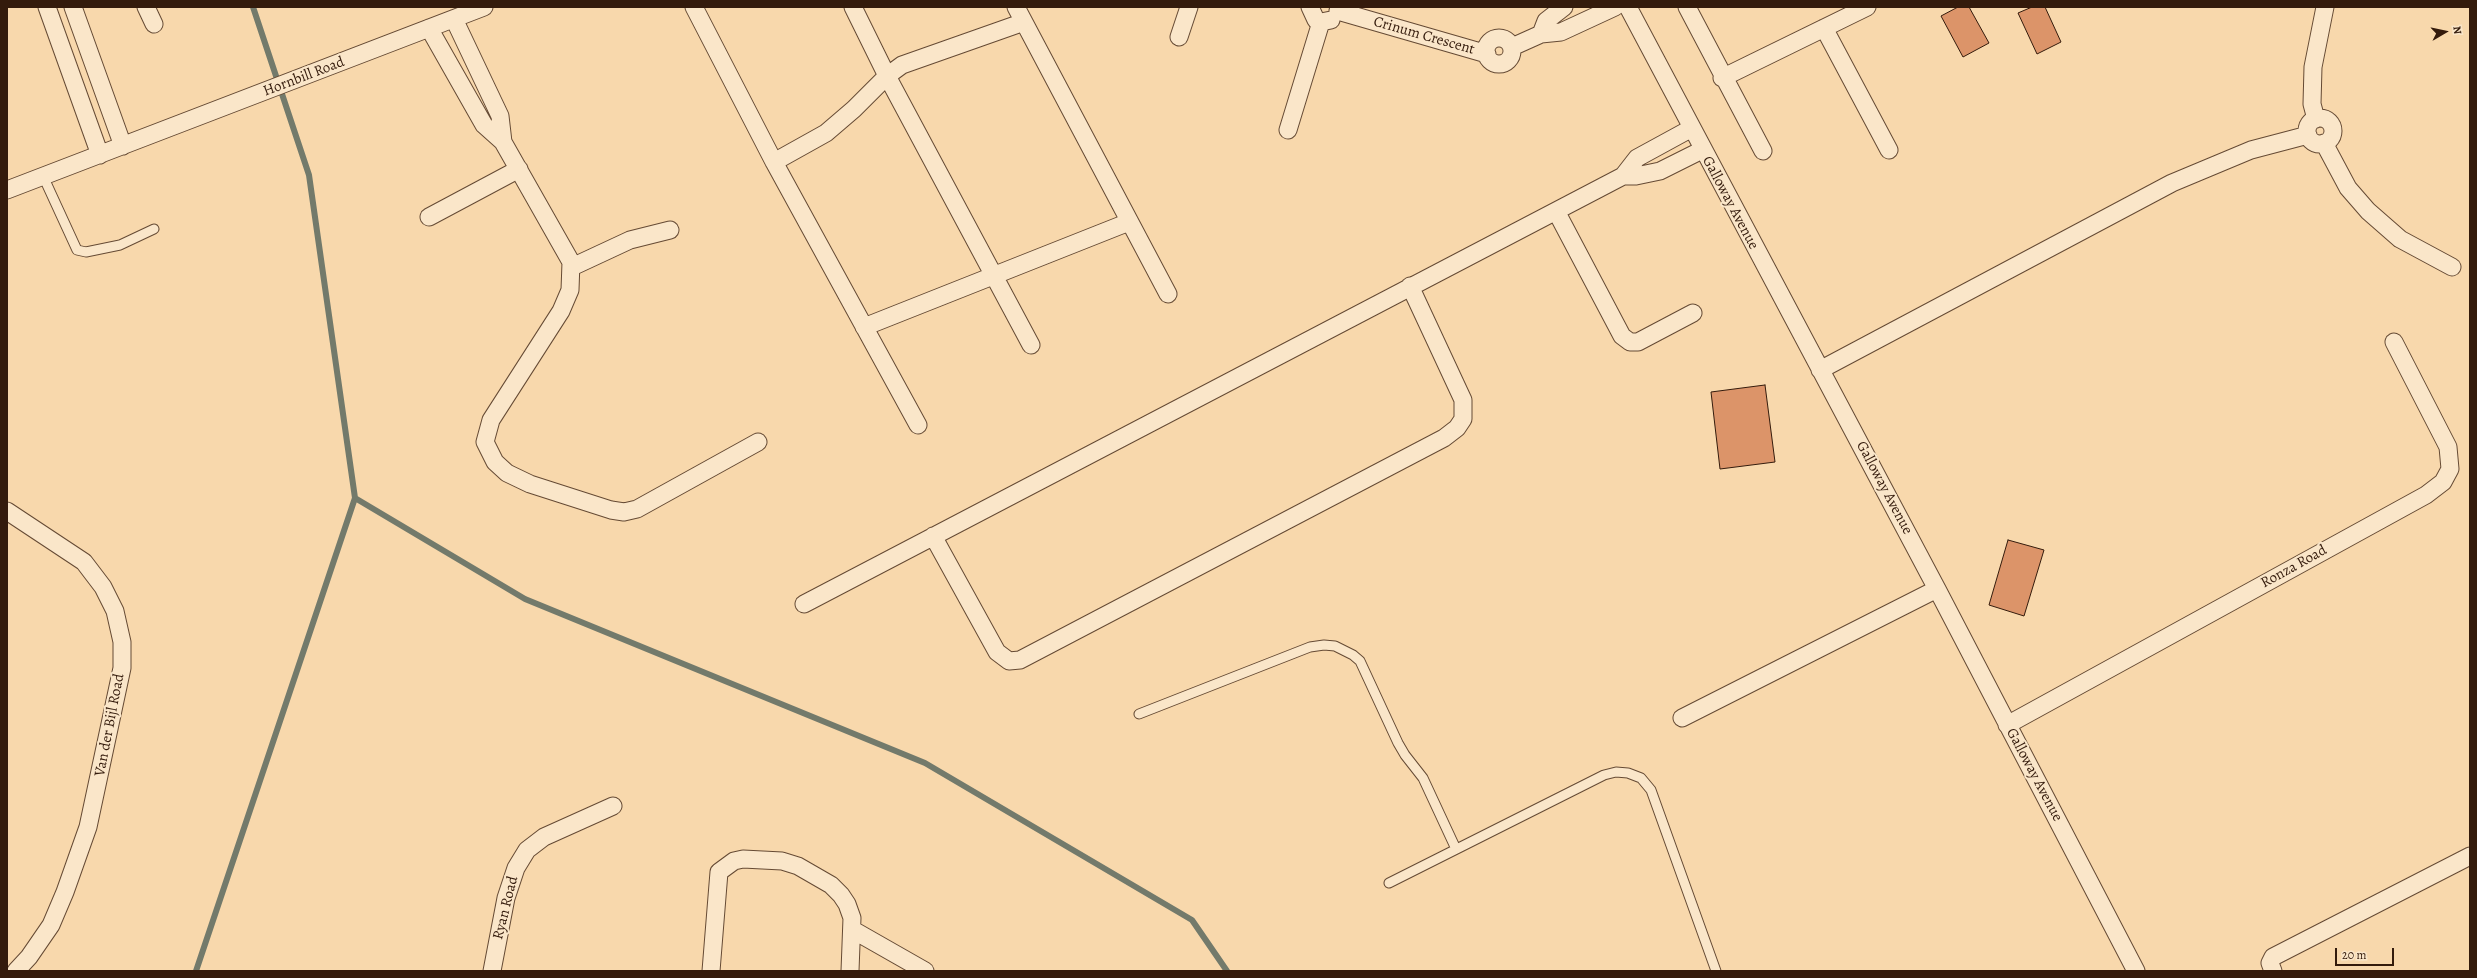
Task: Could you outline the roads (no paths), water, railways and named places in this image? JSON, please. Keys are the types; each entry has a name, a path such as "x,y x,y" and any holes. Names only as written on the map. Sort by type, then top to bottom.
{"street":[{"path":"47,7 75,80 100,155"},
{"path":"72,7 123,146"},
{"path":"146,7 154,24"},
{"path":"694,7 774,162 918,425"},
{"path":"852,7 887,76 1031,345"},
{"path":"1016,7 1168,294"},
{"path":"1179,37 1188,7"},
{"path":"1310,7 1313,17 1321,22 1328,22 1335,18 1338,9"},
{"path":"1564,7 1546,21 1541,34 1561,32 1616,7"},
{"name":"Galloway Avenue","path":"1628,7 1692,128 1702,150 1937,589 2136,971"},
{"path":"1687,7 1722,78 1763,151"},
{"path":"1722,78 1867,7"},
{"path":"2316,119 2312,104 2313,67 2325,7"},
{"name":"Hornbill Road","path":"7,190 429,28 454,20 479,8"},
{"name":"Crinum Crescent","path":"1338,9 1487,54 1490,59 1500,64 1510,58 1512,47 1541,34"},
{"path":"454,20 500,116 503,142"},
{"path":"774,162 826,133 854,109 887,76 902,65 919,57 1024,22"},
{"path":"1288,130 1321,22"},
{"path":"429,28 484,125 503,142 567,253 572,267 570,290 561,311 491,420 485,442 490,456 500,468 530,484 611,510 624,512 637,509 758,442"},
{"path":"1824,28 1889,150"},
{"path":"75,80 96,72"},
{"path":"2324,144 2332,134 2332,127 2323,118 2316,119 2310,122 2307,128 2311,141 2324,144 2348,188 2368,211 2400,239 2452,267"},
{"path":"804,604 1623,176 1637,158 1692,128"},
{"path":"1820,370 2172,183 2252,150 2308,135"},
{"path":"1623,176 1636,176 1660,171 1702,150"},
{"path":"429,217 518,169"},
{"path":"1556,211 1622,336 1630,342 1638,342 1693,313"},
{"path":"864,327 1129,222"},
{"path":"572,267 630,240 670,230"},
{"path":"933,536 997,652 1009,661 1020,660 1444,438 1463,420 1463,400 1410,286"},
{"name":"Ronza Road","path":"2007,725 2426,494 2443,482 2450,469 2448,446 2394,342"},
{"name":"Van der Bijl Road","path":"7,510 84,562 103,587 115,611 122,642 122,668 88,827 51,924 29,957 16,971"},
{"path":"1682,718 1937,589"},
{"name":"Ryan Road","path":"492,971 506,898 516,868 527,850 544,836 613,806"},
{"path":"2273,971 2270,963 2273,957 2470,856"},
{"path":"711,971 719,872 734,861 744,859 782,861 815,874 831,885 847,904 853,930 850,971"},
{"path":"853,930 925,971"}],"lane":[{"path":"43,176 77,250 86,252 120,245 154,229"},
{"path":"1139,714 1310,647 1324,645 1335,646 1353,655 1360,661 1404,756 1423,778 1456,849"},
{"path":"1389,883 1604,775 1616,772 1641,778 1652,790 1716,971"}],"waterway":[{"path":"196,971 355,498 309,175 253,7"},
{"path":"355,498 525,599 925,763 1192,920 1227,971"}]}
